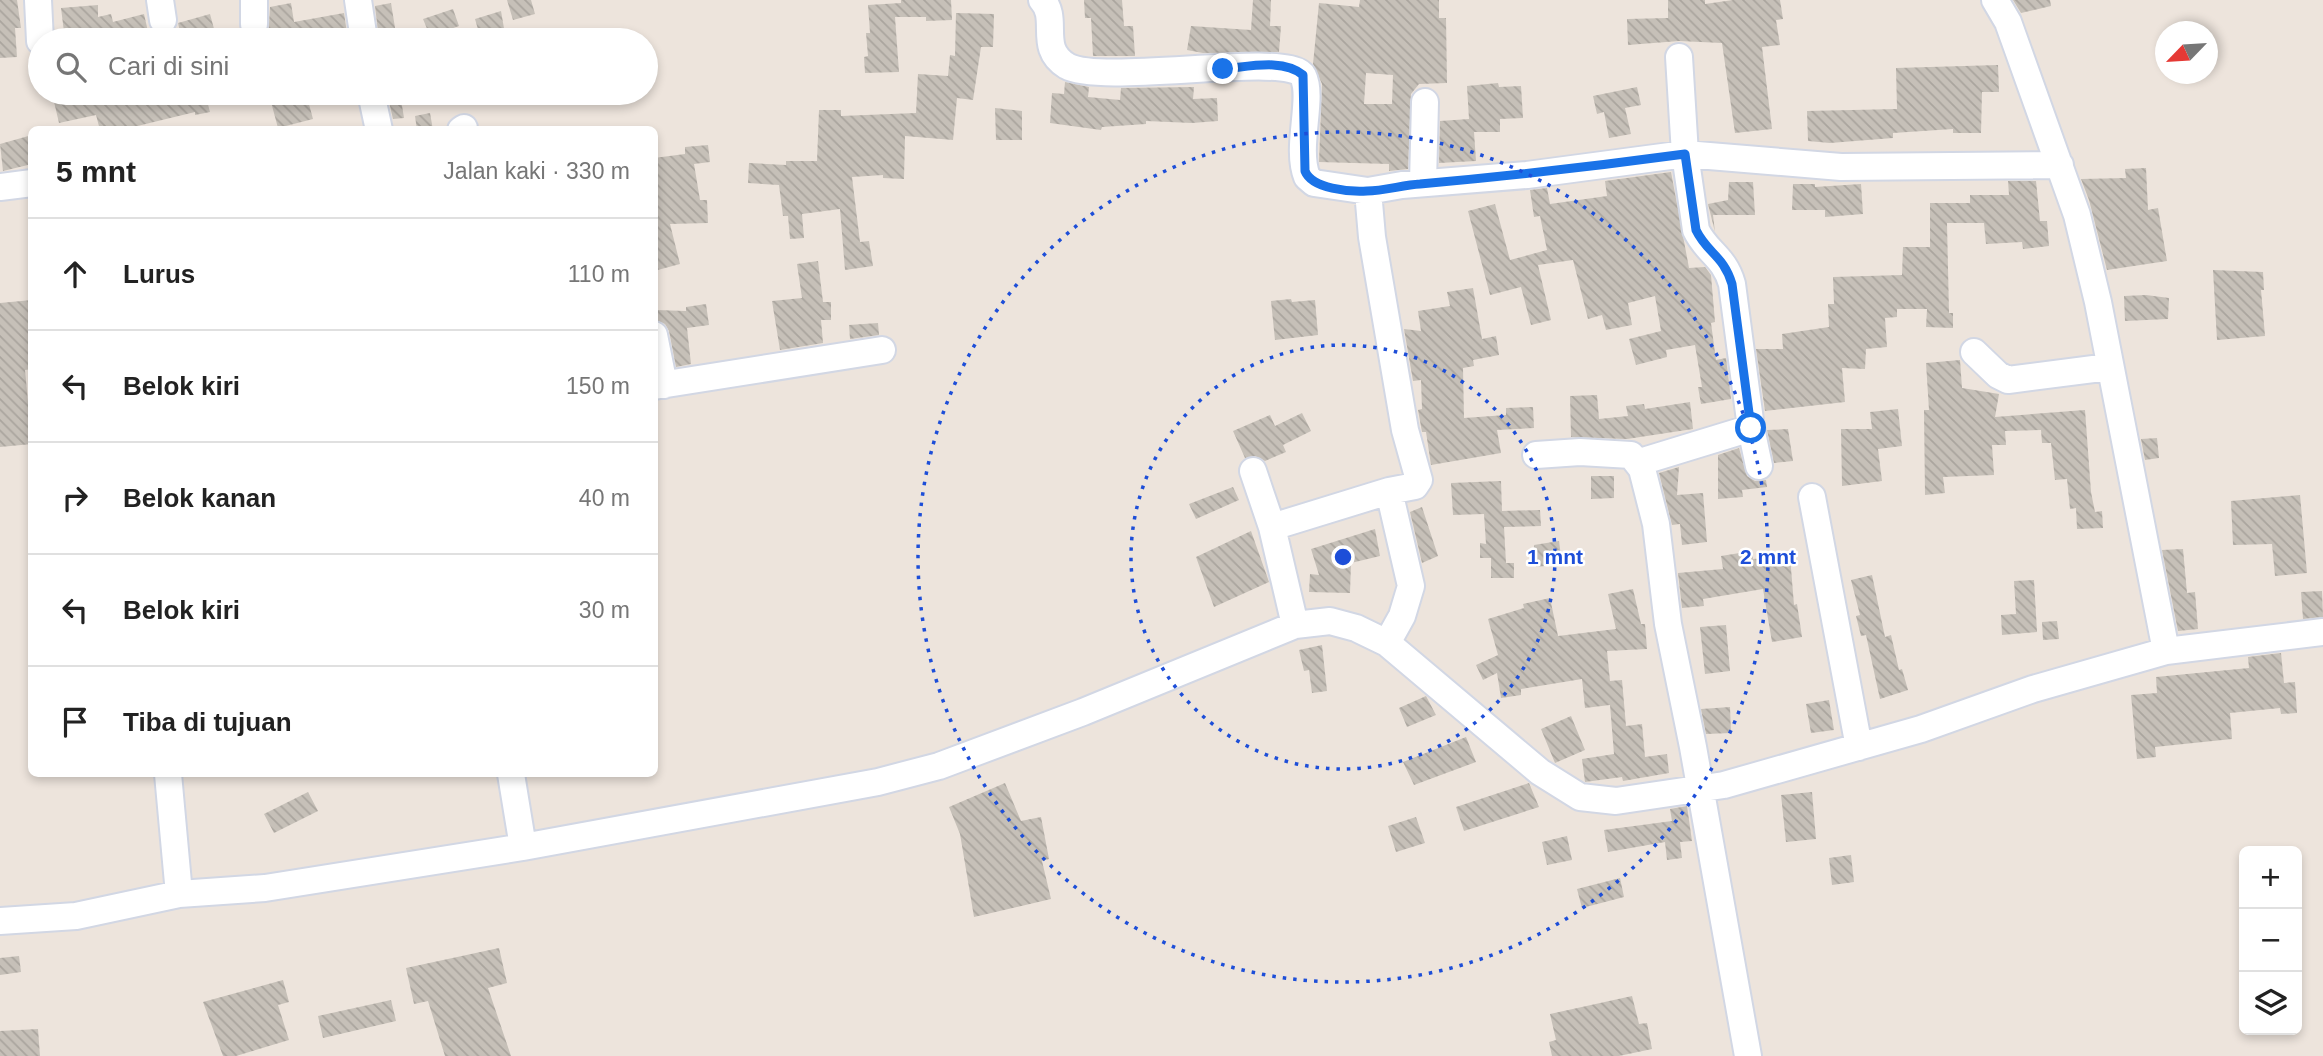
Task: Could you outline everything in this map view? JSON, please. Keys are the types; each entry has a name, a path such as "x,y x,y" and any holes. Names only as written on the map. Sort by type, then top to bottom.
{"street":[{"path":"38,0 39,28"},
{"path":"358,0 362,28"},
{"path":"1042,0 1048,12 1050,43 1055,56 1080,71 1223,69 1278,65 1296,69 1303,75 1306,87 1302,141 1307,177 1314,183 1368,191 1423,183 1527,175 1685,154 1841,167 2060,165"},
{"path":"1995,0 2008,22 2077,215 2098,302 2166,651"},
{"path":"1679,57 1685,154 1696,230 1700,239 1726,264 1732,284 1751,428 1759,466"},
{"path":"1423,183 1425,102"},
{"path":"374,105 378,126"},
{"path":"0,187 28,184"},
{"path":"1272,527 1389,491 1415,486 1419,480 1405,430 1372,237 1368,191"},
{"path":"659,386 882,350"},
{"path":"1974,352 2008,380 2109,367"},
{"path":"1640,462 1751,428"},
{"path":"1536,455 1580,452 1618,454 1631,455 1640,462 1656,524 1668,624 1693,747 1698,788 1748,1056"},
{"path":"1253,471 1272,527 1295,625"},
{"path":"1387,643 1402,616 1411,586 1389,491"},
{"path":"1812,497 1860,747"},
{"path":"0,921 76,916 179,894 264,888 523,847 864,785 939,766 1083,712 1295,625 1330,621 1356,628 1387,643 1540,772 1580,797 1616,801 1724,785 1860,747 2113,664 2166,651 2323,632"},
{"path":"168,777 179,894"},
{"path":"512,777 523,847"}],"building":[{"path":"0,0 17,0 21,28 15,28 17,57 0,58"},
{"path":"507,0 531,0 535,14 513,20"},
{"path":"901,0 951,0 952,20 926,21 926,17 895,17 899,72 865,73 864,57 868,56 866,33 870,33 868,5 901,3"},
{"path":"1084,0 1122,0 1124,26 1133,26 1135,56 1093,56 1091,18 1085,18"},
{"path":"1253,0 1271,0 1270,26 1281,26 1279,52 1203,53 1187,50 1191,26 1251,30"},
{"path":"1360,0 1439,0 1439,18 1446,18 1447,83 1419,84 1411,94 1408,169 1389,171 1389,164 1319,162 1322,84 1313,64 1319,3 1359,7","holes":["1366,73 1393,75 1392,104 1364,104"]},
{"path":"1668,0 1705,0 1705,4 1733,0 1780,0 1783,19 1776,20 1780,45 1762,47 1772,129 1735,133 1722,43 1679,41 1628,45 1627,19 1668,18"},
{"path":"2013,0 2050,0 2051,6 2021,13"},
{"path":"291,3 294,22 344,13 346,28 269,28 270,7"},
{"path":"391,3 395,28 378,28 375,6"},
{"path":"98,5 98,17 111,14 113,22 144,14 147,28 64,28 61,8"},
{"path":"453,9 459,26 427,28 423,19"},
{"path":"501,11 504,28 478,28 475,19"},
{"path":"956,13 994,14 993,47 981,47 973,100 957,98 953,140 905,136 904,179 883,178 883,175 852,177 860,242 869,241 873,266 845,270 840,209 802,214 804,238 790,239 788,216 783,216 779,185 748,183 749,163 786,165 786,161 817,161 819,110 841,110 841,116 916,113 918,74 948,76 950,55 955,56"},
{"path":"210,14 214,28 179,28 178,23"},
{"path":"1998,65 1999,92 1982,92 1981,133 1953,133 1953,129 1893,133 1893,138 1830,143 1808,141 1807,111 1897,109 1896,68"},
{"path":"1065,82 1089,87 1088,97 1120,100 1121,88 1194,87 1193,99 1217,98 1218,121 1146,121 1146,124 1102,127 1101,130 1050,123 1052,93 1064,94"},
{"path":"1498,83 1499,87 1521,86 1523,118 1500,119 1500,132 1474,132 1476,161 1439,163 1440,121 1469,119 1467,86"},
{"path":"1637,87 1641,105 1625,108 1631,134 1609,138 1604,112 1597,114 1593,96"},
{"path":"55,105 208,105 210,112 195,115 195,112 137,126 99,126 96,115 59,123"},
{"path":"272,105 309,105 313,119 277,126"},
{"path":"390,105 402,105 404,118 393,119"},
{"path":"995,108 1022,111 1022,140 996,140"},
{"path":"430,113 432,126 416,126 415,116"},
{"path":"28,136 28,165 3,171 0,144"},
{"path":"708,145 710,162 694,164 700,200 707,200 708,223 670,224 680,264 658,270 658,157 685,154 685,147"},
{"path":"2146,168 2148,210 2158,208 2167,261 2107,270 2081,179 2126,178 2125,169"},
{"path":"1671,172 1689,268 1705,267 1711,275 1715,322 1711,323 1716,360 1726,358 1731,399 1701,404 1698,387 1702,387 1695,345 1666,350 1667,357 1636,365 1629,339 1661,331 1655,296 1628,303 1632,325 1606,330 1602,315 1588,319 1573,260 1538,265 1551,320 1531,325 1521,287 1490,295 1468,211 1495,204 1510,260 1547,250 1540,216 1534,217 1530,190 1547,188 1550,204 1607,196 1605,181"},
{"path":"2008,181 2036,181 2040,221 2047,221 2049,246 2023,249 2022,242 1986,244 1984,223 1947,223 1949,313 1953,313 1953,328 1926,327 1927,309 1897,309 1897,317 1885,318 1887,347 1866,349 1865,369 1842,368 1845,402 1765,411 1756,349 1783,349 1782,334 1829,327 1828,304 1834,304 1833,277 1902,275 1903,247 1930,247 1930,203 1970,203 1970,195 2009,195"},
{"path":"1729,182 1753,182 1755,215 1713,215 1715,232 1708,204 1728,200"},
{"path":"1793,184 1815,184 1815,187 1861,184 1863,214 1825,217 1825,210 1792,210"},
{"path":"818,261 823,302 831,302 831,320 821,320 823,343 780,350 772,301 802,298 797,264"},
{"path":"2213,270 2263,272 2264,290 2261,290 2265,336 2217,340"},
{"path":"1473,288 1482,339 1496,336 1499,355 1473,360 1474,366 1463,368 1464,418 1506,415 1506,408 1533,407 1534,428 1497,430 1501,453 1431,465 1426,432 1422,432 1418,410 1422,409 1421,380 1413,381 1404,329 1421,331 1418,311 1450,306 1447,292"},
{"path":"2124,296 2169,298 2168,319 2125,321"},
{"path":"1291,299 1292,302 1315,300 1318,335 1275,340 1271,301"},
{"path":"28,300 28,370 25,370 28,444 0,447 0,303"},
{"path":"706,304 709,325 687,328 691,364 676,367 669,331 665,324 658,321 658,310 686,311 686,307"},
{"path":"878,323 879,335 850,339 849,325"},
{"path":"1960,360 1962,388 1999,394 1995,417 2085,410 2091,492 2095,512 2102,511 2103,528 2077,529 2076,508 2070,509 2067,479 2055,480 2051,443 2042,443 2041,430 2005,431 2006,445 1992,445 1994,475 1943,477 1945,493 1925,495 1924,410 1929,410 1926,363"},
{"path":"1597,395 1599,419 1628,416 1626,406 1644,404 1645,409 1690,402 1693,429 1627,439 1571,437 1570,396"},
{"path":"1898,409 1902,446 1878,449 1882,481 1842,486 1841,429 1872,429 1870,412"},
{"path":"1302,413 1311,431 1283,445 1286,452 1265,461 1255,456 1245,458 1233,431 1270,415 1275,426"},
{"path":"1788,429 1793,461 1774,463 1767,430"},
{"path":"2157,438 2159,458 2145,460 2141,439"},
{"path":"1739,448 1747,476 1755,481 1766,480 1767,487 1742,490 1743,497 1718,499 1718,455"},
{"path":"1679,467 1677,495 1703,493 1707,542 1682,545 1680,524 1672,525 1659,473"},
{"path":"1591,476 1614,476 1614,498 1591,499"},
{"path":"1501,481 1502,511 1540,510 1541,526 1504,527 1506,563 1514,563 1514,578 1491,578 1491,558 1480,558 1480,543 1486,544 1484,514 1453,515 1451,483"},
{"path":"1233,487 1239,500 1196,519 1189,504"},
{"path":"2300,495 2307,573 2275,576 2272,544 2233,545 2231,501"},
{"path":"1422,507 1438,556 1422,563 1410,512"},
{"path":"1375,529 1380,556 1351,563 1350,593 1309,592 1310,574 1319,575 1311,549"},
{"path":"1251,531 1269,582 1214,607 1196,557"},
{"path":"1559,541 1562,564 1536,567 1534,545"},
{"path":"2183,549 2187,593 2195,592 2198,629 2178,631 2162,550"},
{"path":"1752,551 1753,559 1790,556 1794,605 1797,604 1802,637 1772,642 1763,589 1703,599 1704,606 1682,608 1678,573 1723,569 1721,556"},
{"path":"1872,575 1885,637 1891,635 1899,670 1902,669 1908,690 1880,699 1866,635 1861,636 1856,616 1860,615 1851,580"},
{"path":"2034,580 2037,632 2002,635 2001,615 2016,614 2014,581"},
{"path":"1633,589 1641,624 1645,624 1647,649 1607,651 1610,681 1622,680 1626,726 1642,724 1645,757 1667,754 1669,773 1623,781 1622,777 1585,782 1582,759 1614,754 1610,705 1585,708 1582,679 1521,689 1521,695 1501,698 1497,673 1483,680 1476,665 1498,655 1488,619 1524,608 1523,604 1550,598 1558,636 1616,629 1608,594"},
{"path":"2322,591 2323,617 2303,619 2301,592"},
{"path":"2057,621 2059,639 2043,640 2042,622"},
{"path":"1726,625 1730,671 1705,674 1700,627"},
{"path":"1322,645 1327,691 1312,693 1309,670 1304,671 1299,650"},
{"path":"2281,653 2284,683 2295,682 2297,713 2281,714 2280,708 2230,713 2232,739 2155,747 2156,757 2137,759 2131,695 2157,693 2156,677 2249,668 2248,657"},
{"path":"1426,696 1436,715 1407,727 1399,708"},
{"path":"1829,700 1834,730 1811,733 1806,704"},
{"path":"1730,707 1731,733 1706,734 1701,709"},
{"path":"1571,716 1585,750 1555,763 1541,729"},
{"path":"1466,737 1476,762 1414,785 1403,762"},
{"path":"1005,783 1021,821 1041,817 1049,859 1042,861 1051,899 974,917 960,834 949,807"},
{"path":"1529,783 1539,807 1464,831 1456,807"},
{"path":"308,792 318,811 274,833 264,814"},
{"path":"1812,792 1816,839 1786,842 1781,795"},
{"path":"1687,806 1692,841 1680,842 1682,858 1667,860 1665,842 1608,852 1604,830 1672,821 1670,809"},
{"path":"1416,817 1425,843 1396,852 1388,826"},
{"path":"1567,836 1572,860 1547,865 1542,842"},
{"path":"1851,855 1854,882 1832,885 1829,858"},
{"path":"1620,878 1624,897 1582,908 1577,889"},
{"path":"499,948 507,983 488,988 511,1056 445,1056 428,1001 414,1004 406,968"},
{"path":"19,956 21,972 0,975 0,958"},
{"path":"283,980 289,1002 278,1005 289,1040 236,1056 223,1056 203,1002"},
{"path":"1632,996 1639,1024 1647,1023 1652,1049 1619,1056 1552,1056 1549,1042 1556,1040 1550,1014"},
{"path":"391,1000 396,1021 323,1038 318,1016"},
{"path":"38,1029 40,1056 0,1056 0,1031"}],"route":[{"path":"1223,69 1278,65 1296,69 1303,75 1306,87 1302,141 1307,177 1314,183 1342,189 1368,191 1402,185 1527,175 1685,154 1696,230 1700,239 1726,264 1732,284 1751,428"}]}
